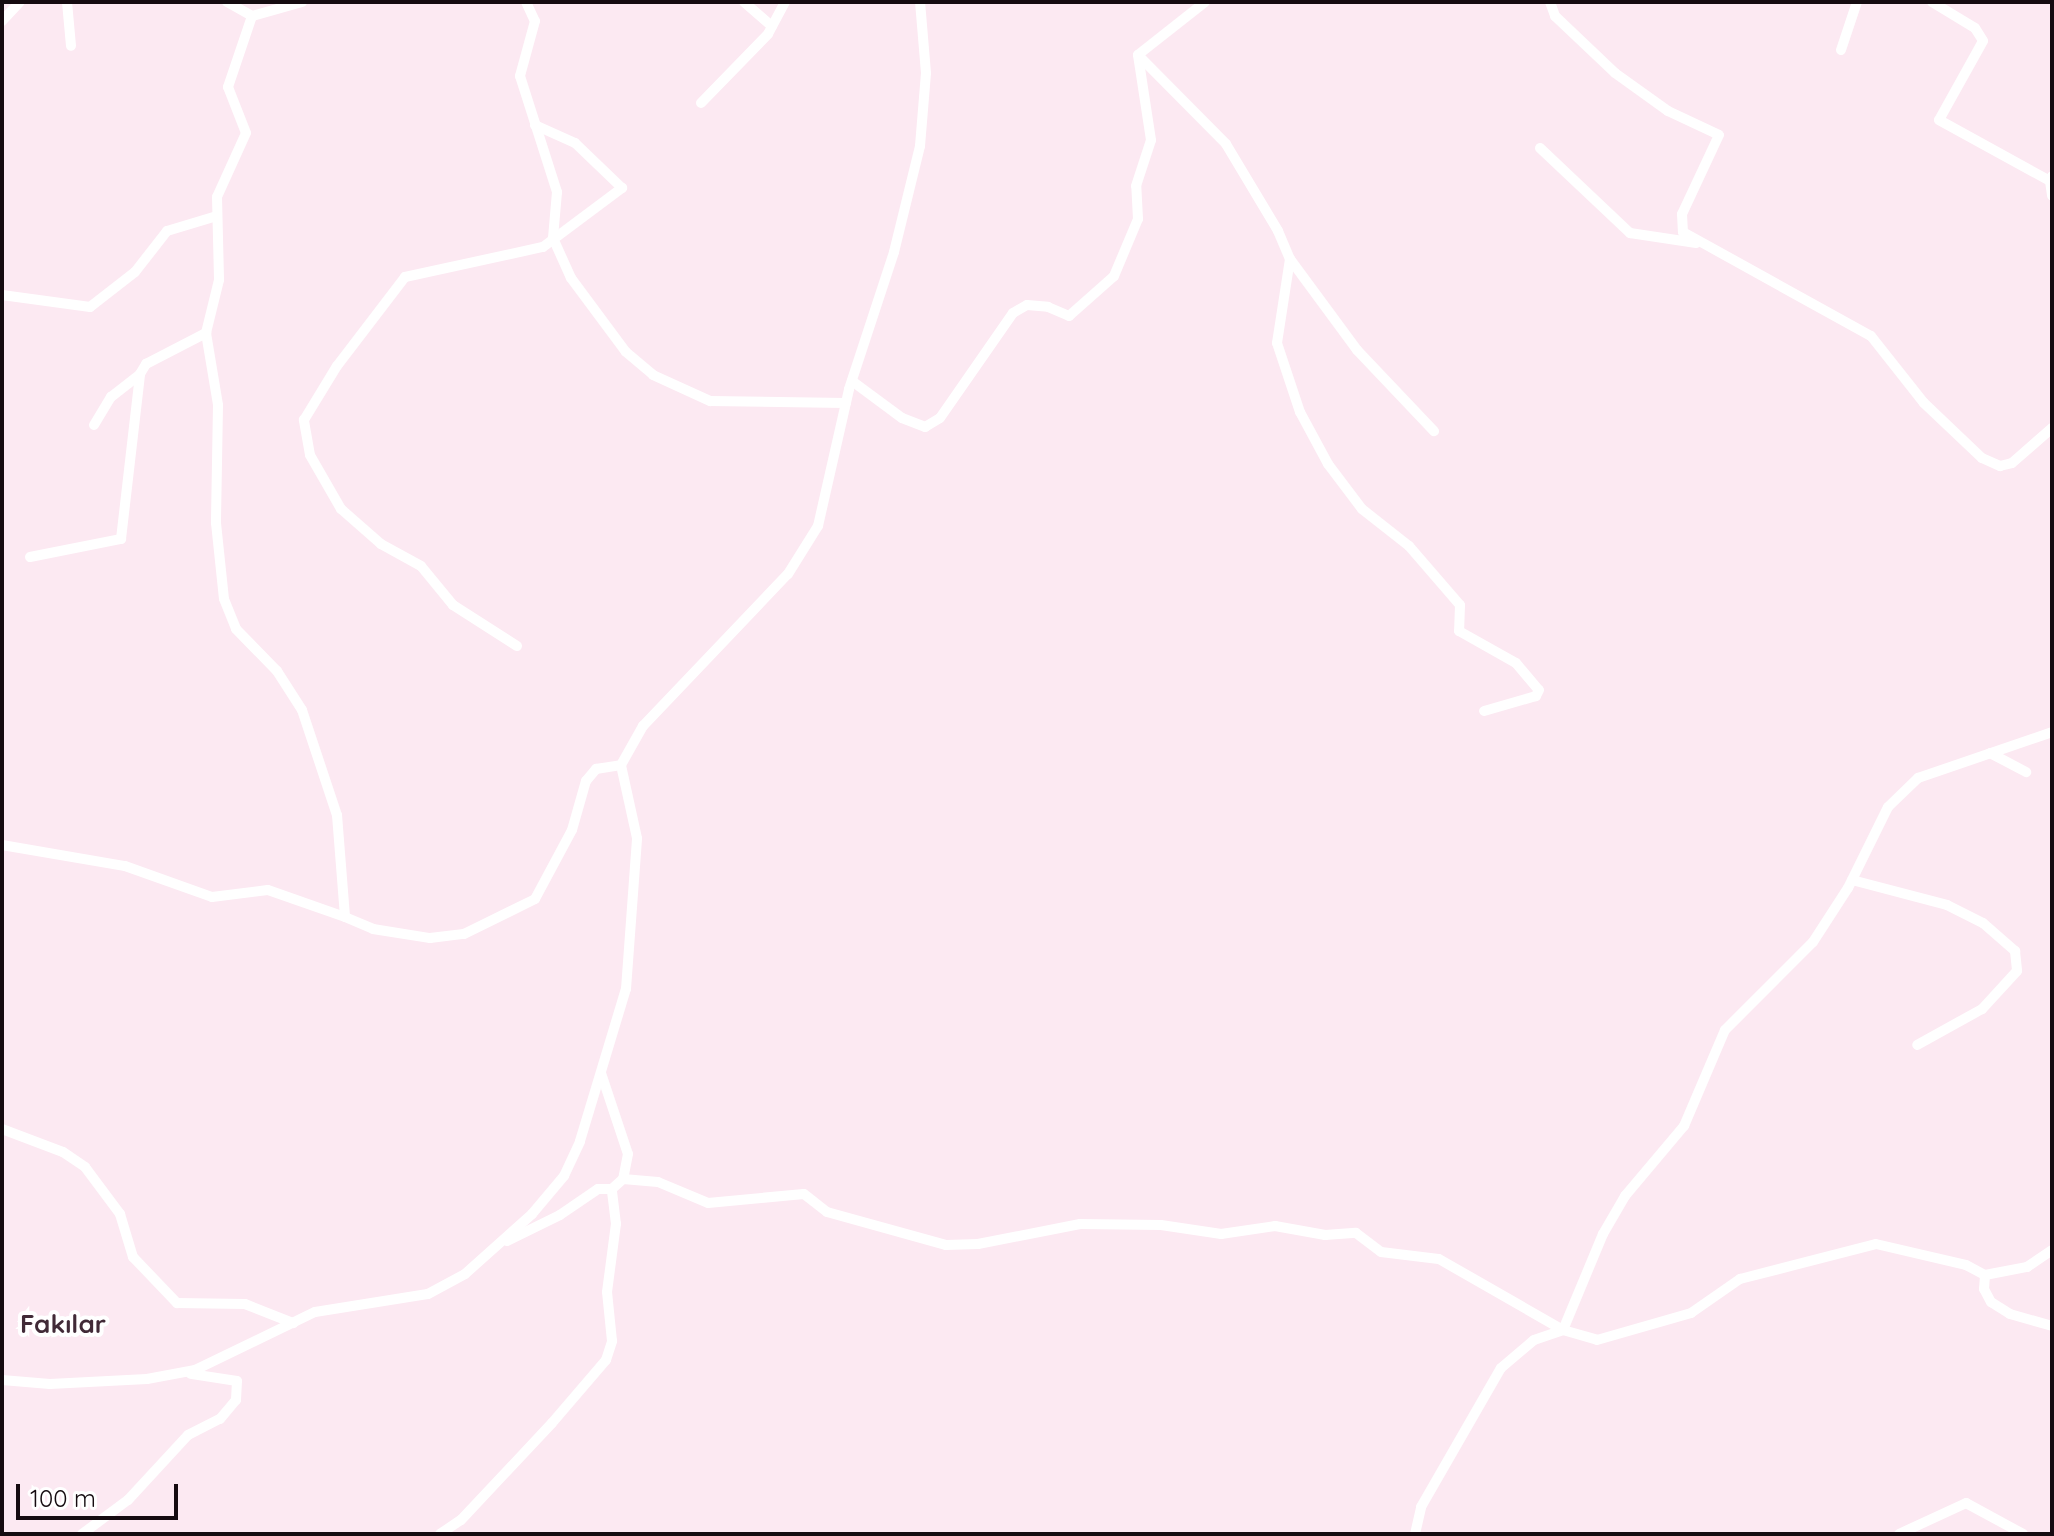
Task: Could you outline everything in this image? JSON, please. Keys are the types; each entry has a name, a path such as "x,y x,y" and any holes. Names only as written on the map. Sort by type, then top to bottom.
{"street":[{"path":"2,21 20,2"},
{"path":"67,2 71,46"},
{"path":"227,2 252,16 302,2"},
{"path":"526,2 535,21 520,76 557,192 553,238 571,278 626,352 653,375 710,401 846,403"},
{"path":"744,2 772,26"},
{"path":"701,103 772,26 785,2"},
{"path":"180,1373 315,1312 428,1294 465,1274 564,1176 626,989 637,838 621,765 643,726 788,574 818,526 846,403 894,252 920,146 926,73 920,2"},
{"path":"1138,55 1205,2"},
{"path":"1550,2 1555,16 1615,73 1668,111 1719,135 1679,228 1871,336 1924,403 1982,458 2000,466 2012,463 2052,428"},
{"path":"1841,50 1857,2"},
{"path":"1932,2 1975,28 1983,41 1939,120 2051,178 2052,196"},
{"path":"252,16 228,87 246,133 224,176 217,216 219,280 206,333 218,405 216,523 224,599 236,629 277,671 302,710 340,826 345,917"},
{"path":"852,381 902,418 925,427 940,418 1013,313 1027,305 1048,307 1069,316 1114,276 1138,219 1136,186 1151,140 1138,55"},
{"path":"1138,55 1226,144 1290,259 1357,350 1434,431"},
{"path":"517,646 453,605 421,566 381,544 341,509 310,455 304,420 337,366 405,277 543,247 622,188 575,143 535,125"},
{"path":"1540,148 1630,233 1703,244"},
{"path":"2,295 90,307 135,272 167,231 217,216"},
{"path":"1290,259 1277,343 1300,412 1328,464 1362,509 1409,546 1460,605 1459,631 1516,663 1539,690 1536,696 1484,711"},
{"path":"94,425 111,397 140,374 146,364 206,333"},
{"path":"30,557 121,539 140,374"},
{"path":"1415,1534 1421,1507 1501,1368 1534,1340 1563,1330 1603,1234 1625,1196 1684,1126 1725,1030 1813,942 1852,880 1888,807 1918,778 2052,732"},
{"path":"1990,753 2026,772"},
{"path":"2,845 125,866 212,897 268,890 373,929 430,938 464,934 535,899 572,830 586,781 596,769 621,765"},
{"path":"1852,880 1947,905 1983,923 2015,951 2017,971 1982,1009 1917,1045"},
{"path":"495,1247 560,1215 598,1189 612,1189 623,1179 628,1154 601,1072"},
{"path":"2,1129 63,1152 85,1167 120,1214 133,1257 177,1303 245,1304 293,1323"},
{"path":"623,1179 658,1182 708,1203 804,1194 827,1212 946,1245 978,1244 1080,1224 1161,1225 1221,1234 1275,1226 1325,1235 1356,1233 1381,1252 1439,1259 1563,1330 1597,1340 1691,1313 1740,1279 1876,1244 1966,1265 1985,1275 2027,1267 2052,1250"},
{"path":"440,1534 461,1520 606,1360 612,1341 607,1292 616,1206 612,1189"},
{"path":"1985,1275 1991,1302 2010,1314 2052,1326"},
{"path":"2,1380 50,1384 180,1373 237,1381 236,1400 220,1419 188,1435 128,1500 82,1534"},
{"path":"1899,1534 1966,1503 2023,1534"}],"district":[{"name":"Fakılar","path":"63,1324"}]}
